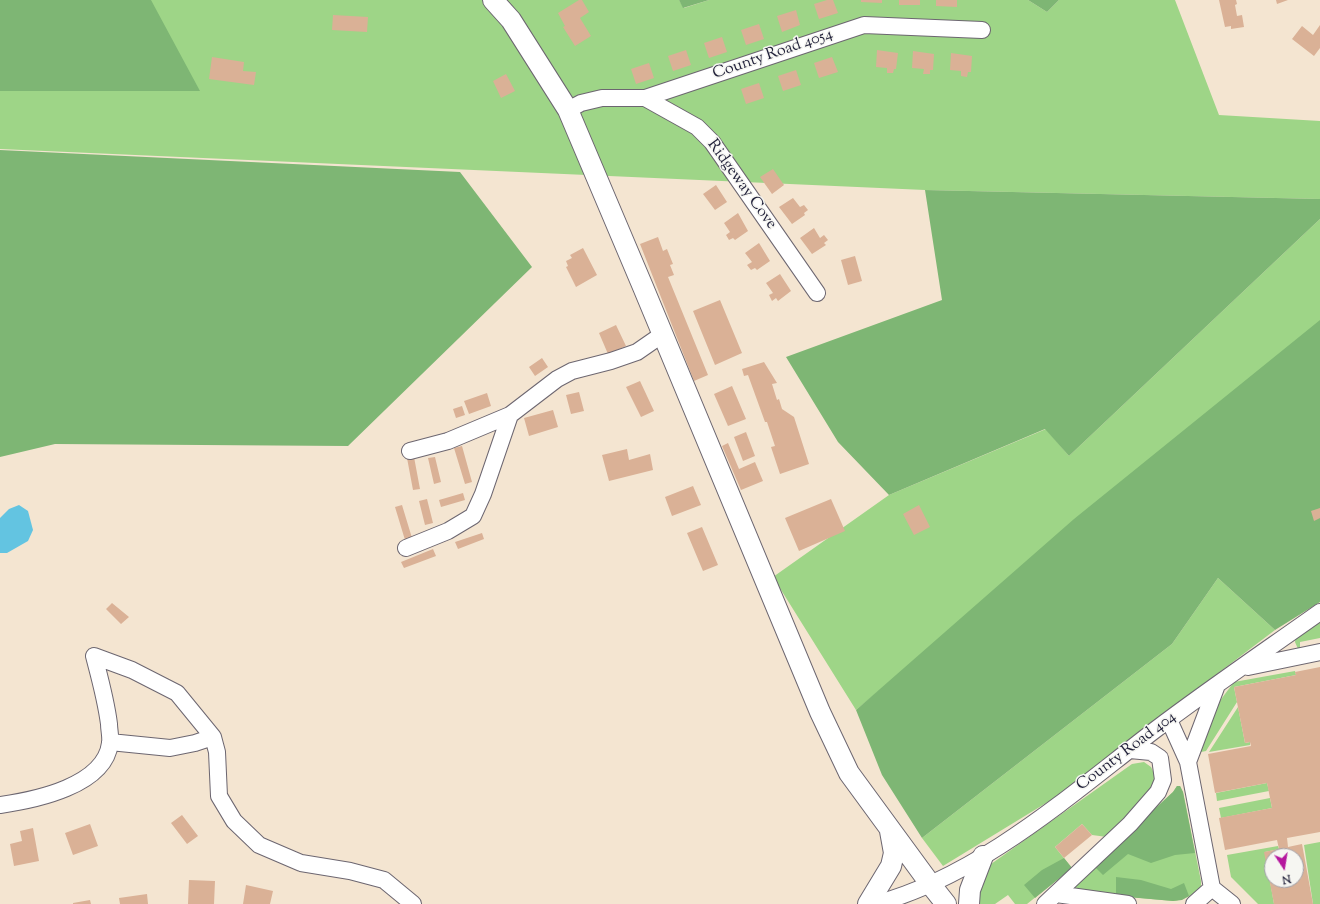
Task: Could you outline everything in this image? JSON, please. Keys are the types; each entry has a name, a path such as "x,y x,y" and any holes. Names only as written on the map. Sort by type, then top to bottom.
{"main road":[{"path":"493,0 511,20 568,110 820,712 850,773 946,904"},
{"path":"868,904 891,866 894,853 890,829"},
{"path":"970,904 970,890 983,856"}],"street":[{"name":"County Road 4054","path":"568,110 580,103 602,98 645,98 864,25 982,30"},
{"name":"Ridgeway Cove","path":"645,98 697,127 712,142 817,293"},
{"path":"410,451 448,441 510,415 556,378 572,371 612,361 637,352 663,334"},
{"path":"406,548 448,531 473,516 483,494 510,415"},
{"name":"County Road 404","path":"875,904 931,885 983,856 1039,819 1169,720 1320,612"},
{"path":"1240,668 1320,652"},
{"path":"0,805 38,799 73,785 92,773 99,766 106,755 110,742 106,701 94,656 132,670 176,693 213,737 217,752 219,796 234,821 259,845 301,863 350,871 384,880 413,904"},
{"path":"1188,762 1217,685"},
{"path":"1169,720 1188,762 1212,888 1232,904"},
{"path":"110,742 170,748 196,743 213,737"},
{"path":"1051,899 1130,824 1158,792 1163,780 1160,758 1151,752 1130,750"},
{"path":"1194,904 1212,888"},
{"path":"1051,899 1128,904"}],"green space":[{"path":"0,0 679,0 684,8 709,0 1028,0 1047,12 1059,0 1175,0 1219,115 1320,121 1320,199 925,190 0,149"},
{"path":"0,0 151,0 200,91 0,91"},
{"path":"679,0 709,0 683,8"},
{"path":"1028,0 1059,0 1047,12"},
{"path":"0,150 460,172 532,267 348,446 55,444 0,457"},
{"path":"925,190 1320,199 1320,219 1069,456 1045,429 889,495 838,442 786,357 942,300"},
{"path":"1320,219 1320,323 856,710 773,577 889,495 1046,429 1069,456"},
{"path":"1320,320 1320,602 1275,630 1218,578 1172,644 922,838 882,775 856,710 1074,519"},
{"path":"1218,578 1275,630 1051,800 943,866 922,838 1172,644"},
{"path":"1320,617 1320,638 1300,642 1300,648 1298,649 1295,642 1296,633"},
{"path":"1295,671 1296,675 1234,687 1237,702 1206,751 1201,752 1199,740 1213,710 1234,682"},
{"path":"1238,707 1245,743 1250,742 1250,745 1209,752"},
{"path":"1144,762 1151,767 1155,775 1153,789 1107,837 1092,835 1082,824 1055,847 1072,868 1027,904 1015,904 1008,895 995,904 974,904 984,869 1132,764"},
{"path":"1267,783 1269,791 1217,801 1216,793"},
{"path":"1177,786 1180,786 1183,792 1201,881 1201,887 1198,890 1188,897 1173,901 1086,893 1072,889 1173,792"},
{"path":"1177,786 1180,786 1183,792 1195,853 1175,855 1151,863 1128,854 1103,875 1093,865 1173,792"},
{"path":"1270,798 1272,808 1221,818 1219,808"},
{"path":"1320,842 1320,904 1313,904 1304,845"},
{"path":"1278,846 1279,848 1267,848"},
{"path":"1264,848 1264,888 1271,888 1274,904 1258,904 1231,877 1227,855"},
{"path":"1064,858 1072,868 1035,898 1024,885 1042,870"},
{"path":"1116,877 1141,880 1171,889 1184,883 1189,896 1182,900 1173,901 1116,896"}],"water":[{"path":"19,505 28,511 33,530 28,541 7,553 0,553 0,518 9,509"}],"building":[{"path":"579,0 582,0 589,12 580,18 591,36 575,46 563,27 565,26 558,13"},
{"path":"827,0 833,0 838,13 819,19 814,4"},
{"path":"861,0 882,0 882,3 861,2"},
{"path":"899,0 920,0 920,5 899,5"},
{"path":"936,0 957,0 957,7 936,6"},
{"path":"1219,0 1236,0 1237,4 1235,5 1237,16 1242,15 1244,27 1231,29 1231,26 1225,27"},
{"path":"1276,0 1288,0 1277,4"},
{"path":"796,10 800,25 782,32 777,16"},
{"path":"333,15 368,17 367,32 332,30"},
{"path":"759,24 764,39 746,45 741,30"},
{"path":"1320,25 1320,48 1314,56 1292,39 1302,26 1313,35"},
{"path":"722,37 727,52 709,58 704,43"},
{"path":"686,50 691,65 673,71 668,56"},
{"path":"877,50 898,53 896,69 894,69 893,73 887,73 887,68 876,67"},
{"path":"913,51 934,54 933,70 930,70 930,74 923,74 924,69 912,68"},
{"path":"951,53 972,56 971,72 968,72 967,77 961,76 961,71 950,70"},
{"path":"212,57 244,62 243,71 256,72 254,85 209,79"},
{"path":"832,57 838,72 819,78 814,63"},
{"path":"649,63 654,78 636,84 631,69"},
{"path":"796,70 801,85 783,91 778,76"},
{"path":"506,74 515,91 501,98 493,81"},
{"path":"759,83 764,98 746,104 741,89"},
{"path":"773,169 784,185 772,194 760,177"},
{"path":"716,185 727,202 715,210 703,194"},
{"path":"793,198 800,207 804,205 808,210 804,213 805,215 792,224 779,207"},
{"path":"738,213 748,231 735,240 733,238 729,240 726,235 730,232 724,223"},
{"path":"814,228 820,238 824,235 828,240 824,243 826,245 812,254 800,238"},
{"path":"658,237 663,251 667,249 673,264 670,265 674,275 668,277 708,375 694,381 640,244"},
{"path":"759,243 770,261 757,270 755,268 751,270 747,265 752,262 745,253"},
{"path":"583,248 597,275 576,287 566,267 568,266 566,261 572,258 570,255"},
{"path":"855,256 862,281 848,285 841,260"},
{"path":"780,274 791,291 778,301 776,298 772,301 769,295 773,293 766,283"},
{"path":"720,300 742,353 715,365 693,311"},
{"path":"616,325 626,346 608,354 599,333"},
{"path":"542,358 548,367 535,376 529,367"},
{"path":"764,362 777,383 772,384 777,400 779,399 782,409 794,417 809,464 780,474 771,447 775,446 767,422 765,422 748,375 744,376 742,369"},
{"path":"640,381 654,411 641,417 626,387"},
{"path":"732,386 746,419 728,426 714,394"},
{"path":"579,392 584,411 571,414 566,395"},
{"path":"487,393 491,406 469,414 464,401"},
{"path":"462,406 465,415 456,418 453,409"},
{"path":"553,410 558,427 529,436 524,418"},
{"path":"746,432 755,456 743,461 734,437"},
{"path":"728,443 739,469 755,462 763,481 741,490 722,446"},
{"path":"462,446 472,482 465,484 454,448"},
{"path":"627,449 629,460 650,454 653,470 609,481 602,455"},
{"path":"414,457 420,489 413,490 407,458"},
{"path":"435,457 441,482 434,484 428,458"},
{"path":"693,486 701,505 672,516 665,497"},
{"path":"463,493 465,500 441,507 439,500"},
{"path":"427,499 433,523 425,525 419,501"},
{"path":"831,499 845,531 799,551 785,518"},
{"path":"402,505 412,538 405,540 395,507"},
{"path":"919,505 930,527 914,535 903,514"},
{"path":"1320,508 1320,518 1314,521 1311,511"},
{"path":"702,527 718,565 703,571 687,533"},
{"path":"482,533 484,539 458,549 455,542"},
{"path":"433,549 436,556 404,568 401,562"},
{"path":"112,603 129,617 121,624 106,609"},
{"path":"1320,667 1320,832 1287,838 1288,847 1302,844 1303,848 1279,848 1277,840 1225,850 1219,818 1272,808 1267,783 1215,793 1208,754 1251,746 1250,742 1245,743 1234,687 1296,675 1295,672"},
{"path":"182,815 198,836 187,844 171,823"},
{"path":"90,824 98,846 73,855 65,833"},
{"path":"1082,824 1092,835 1064,858 1055,847"},
{"path":"33,828 39,861 14,866 10,844 22,841 20,831"},
{"path":"1304,855 1313,904 1274,904 1271,888 1304,888"},
{"path":"189,880 215,881 214,904 188,904"},
{"path":"246,885 273,891 270,904 243,904"},
{"path":"147,894 148,904 120,904 119,898"},
{"path":"90,900 91,904 73,904 73,903"}]}
